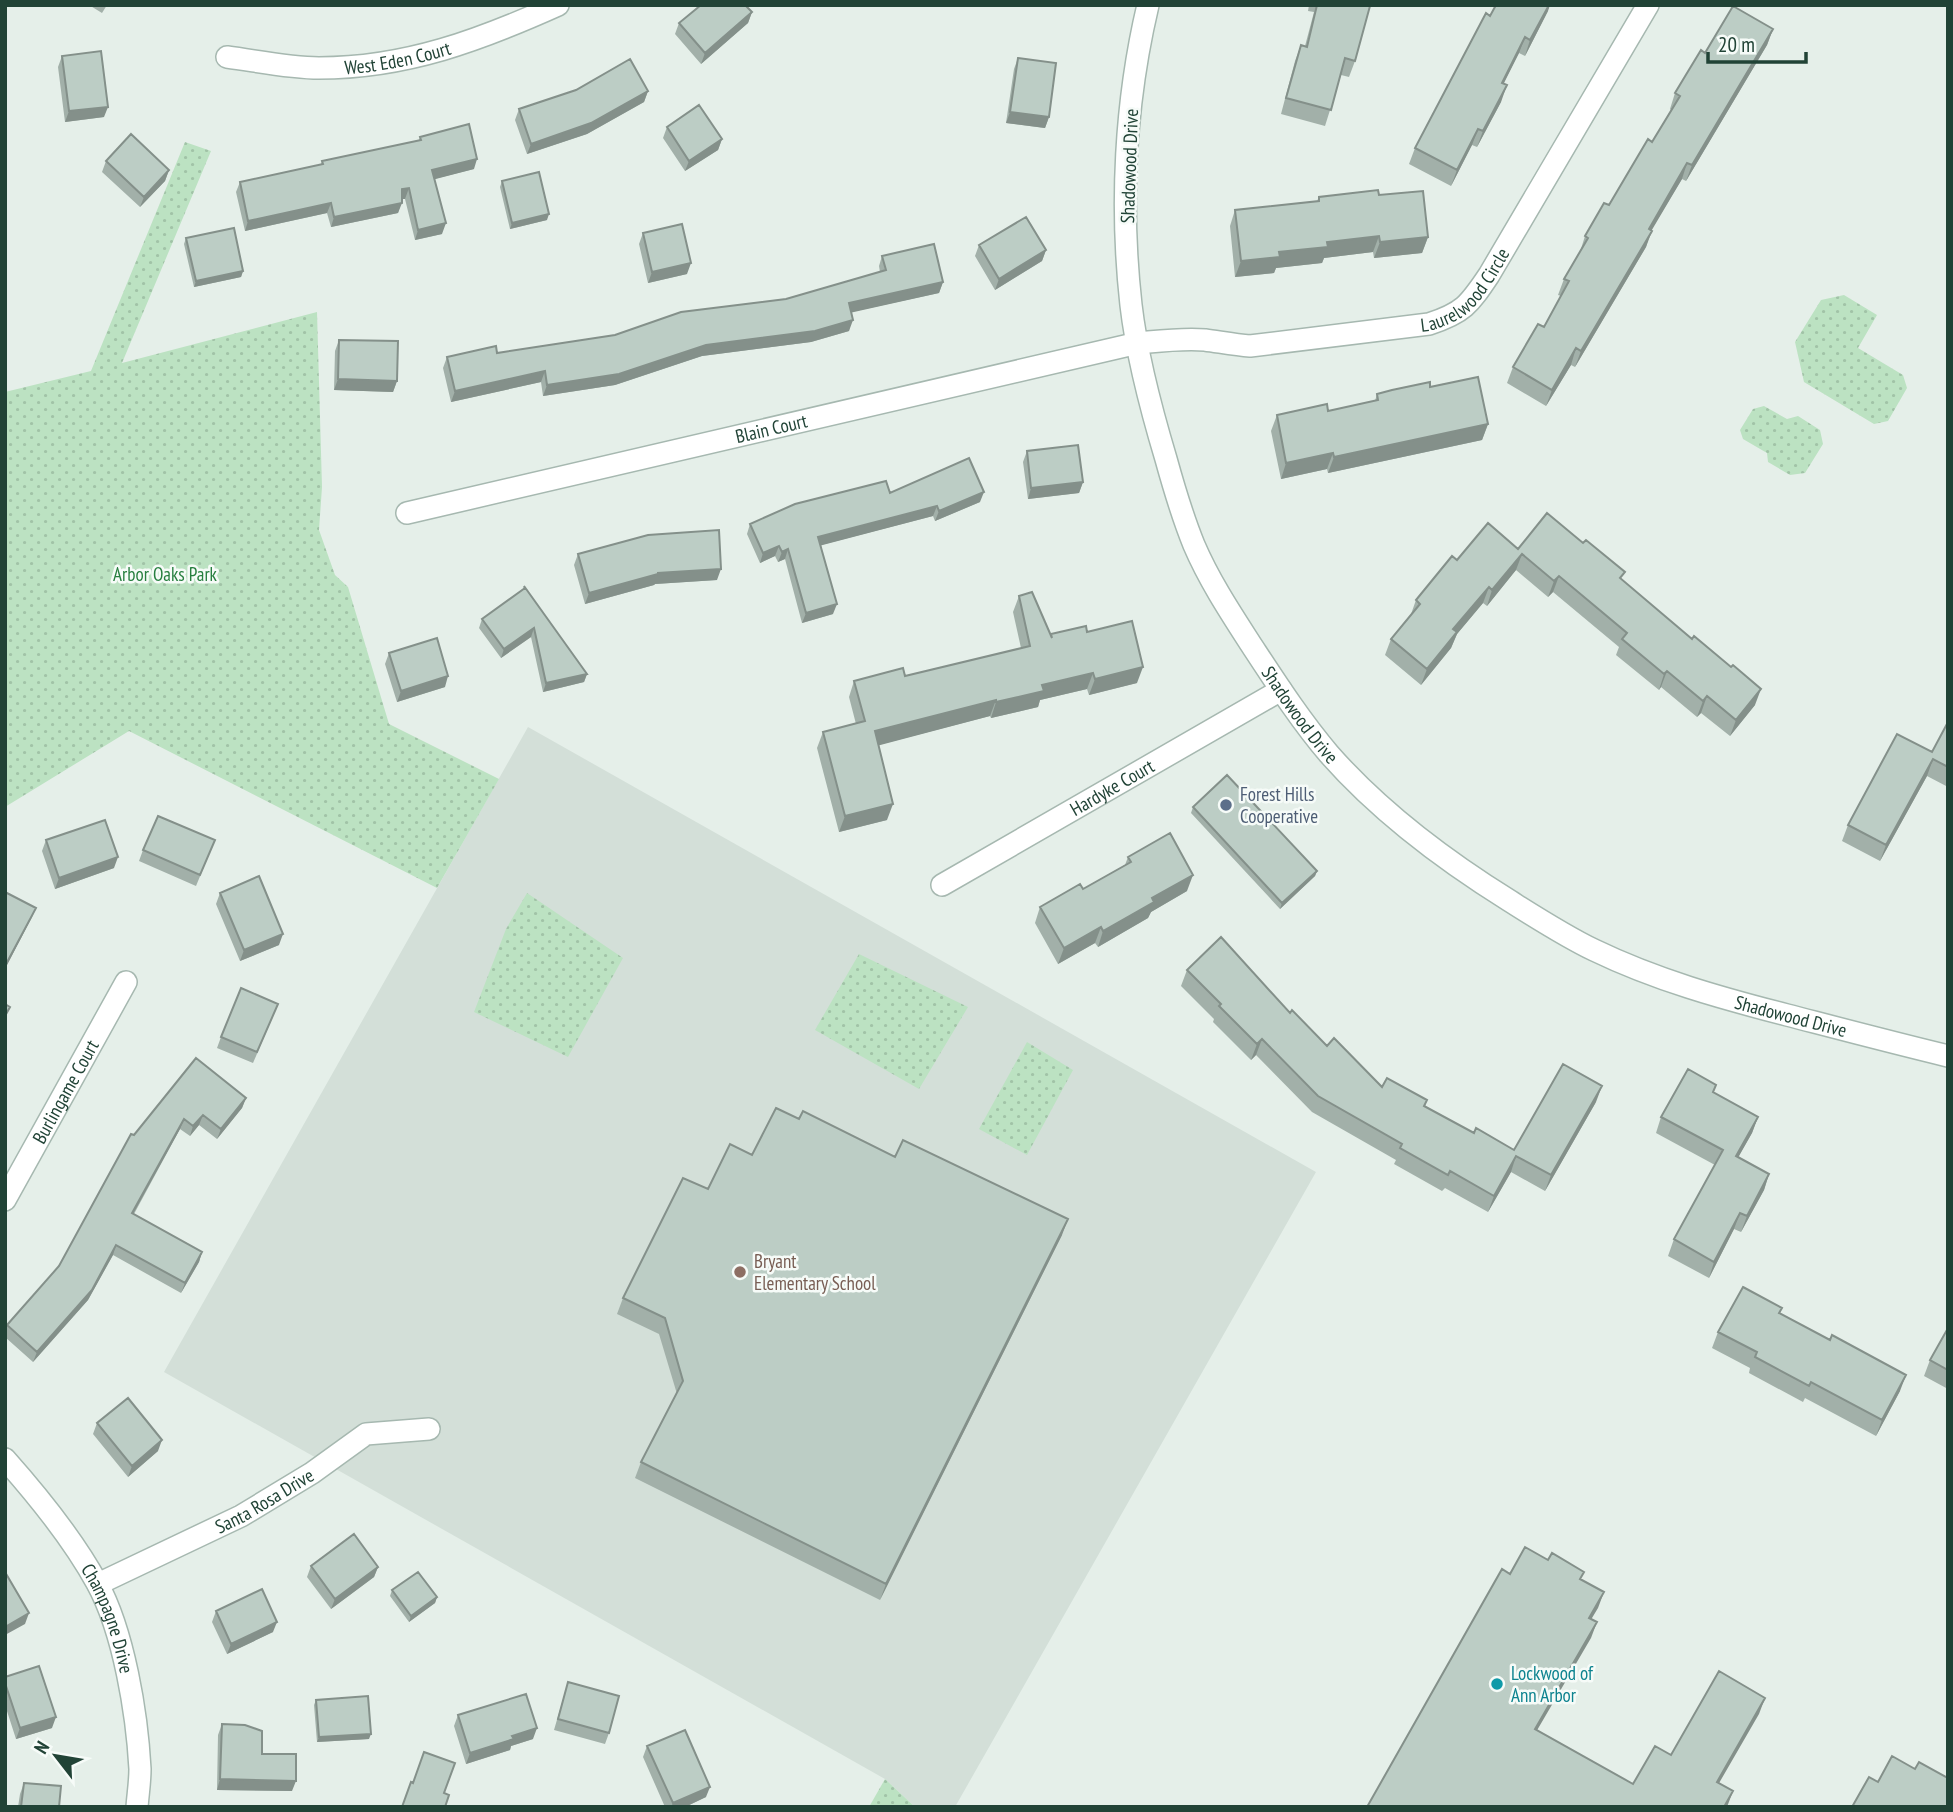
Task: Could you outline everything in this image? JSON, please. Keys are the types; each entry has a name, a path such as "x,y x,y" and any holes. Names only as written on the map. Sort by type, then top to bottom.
{"street":[{"name":"West Eden Court","path":"228,57 316,68 366,65 436,52 500,31 558,5"},
{"name":"Shadowood Drive","path":"1148,5 1133,86 1126,178 1131,304 1151,410 1194,545 1225,604 1281,690 1329,754 1376,801 1427,845 1482,884 1583,944 1658,978 1720,998 1948,1056"},
{"name":"Laurelwood Circle","path":"1138,344 1195,340 1250,346 1429,324 1464,309 1489,275 1648,5"},
{"name":"Blain Court","path":"407,513 1138,344"},
{"name":"Hardyke Court","path":"942,885 1281,690"},
{"name":"Burlingame Court","path":"5,1200 126,982"},
{"name":"Santa Rosa Drive","path":"98,1584 241,1516 312,1473 366,1434 429,1429"},
{"name":"Champagne Drive","path":"5,1459 65,1534 98,1584 120,1638 140,1771 137,1807"}],"shaded area":[{"name":"Bryant Elementary School","path":"528,727 1316,1172 955,1807 915,1807 885,1779 164,1372"}],"green space":[{"name":"Arbor Oaks Park","path":"185,142 211,151 122,363 317,312 322,487 319,530 335,575 348,587 389,724 499,779 437,888 129,731 5,807 5,392 91,371"},
{"path":"1844,295 1877,315 1858,348 1903,375 1907,388 1888,421 1874,424 1804,382 1795,342 1821,300"},
{"path":"1764,406 1787,419 1798,416 1820,430 1823,444 1805,473 1790,475 1768,462 1767,453 1743,439 1740,430 1753,409"},
{"path":"527,893 623,958 568,1057 474,1012 506,929"},
{"path":"859,954 968,1007 919,1089 815,1030"},
{"path":"1027,1042 1073,1070 1027,1155 979,1129"},
{"path":"885,1779 915,1807 869,1807"}],"building":[{"path":"701,5 745,5 752,12 705,53 679,23"},
{"path":"1317,5 1370,6 1355,61 1345,58 1331,110 1286,98 1301,45 1307,47"},
{"path":"1496,5 1549,5 1530,40 1525,37 1502,83 1507,85 1483,131 1478,129 1457,170 1415,148 1486,13 1490,16"},
{"path":"1733,6 1773,29 1692,165 1687,163 1649,229 1652,231 1581,351 1576,348 1552,390 1513,367 1538,324 1544,327 1569,281 1564,279 1588,238 1585,236 1604,203 1609,205 1648,139 1652,142 1680,96 1675,93 1701,50 1705,53"},
{"path":"101,51 108,107 69,111 62,56"},
{"path":"1018,58 1056,63 1049,117 1010,112"},
{"path":"630,59 648,91 591,123 531,144 519,109 576,90"},
{"path":"699,105 722,139 689,161 667,127"},
{"path":"469,124 477,159 432,170 446,223 418,230 409,188 402,189 402,203 334,217 331,203 248,221 240,182 421,140 420,137"},
{"path":"131,134 169,170 144,197 106,161"},
{"path":"539,172 549,214 512,223 502,181"},
{"path":"1378,190 1379,195 1423,191 1428,237 1380,242 1379,236 1327,242 1328,247 1279,252 1280,257 1241,261 1235,210 1319,201 1319,197"},
{"path":"1026,217 1046,250 999,279 979,245"},
{"path":"682,224 691,263 652,272 643,233"},
{"path":"234,228 243,271 196,281 186,238"},
{"path":"934,244 943,282 849,303 853,320 815,331 706,345 619,374 547,385 545,371 455,391 447,357 496,346 497,353 615,335 681,312 786,299 886,270 882,256"},
{"path":"339,340 398,341 397,381 338,379"},
{"path":"1478,377 1488,424 1334,457 1333,453 1286,463 1277,415 1327,404 1328,411 1378,400 1377,394 1392,390 1430,382 1430,387"},
{"path":"1078,445 1083,482 1031,488 1027,451"},
{"path":"969,458 984,492 939,511 937,506 818,537 837,604 806,613 788,549 782,552 779,546 763,553 750,524 795,504 886,481 890,493"},
{"path":"1547,513 1583,543 1586,540 1625,572 1620,578 1692,639 1694,636 1761,689 1736,720 1707,696 1703,701 1667,671 1664,674 1622,639 1627,633 1559,576 1554,581 1522,554 1492,590 1489,587 1453,629 1457,632 1427,669 1391,639 1420,604 1416,600 1452,556 1457,560 1488,523 1518,549"},
{"path":"719,530 721,569 658,573 589,593 578,554 648,535"},
{"path":"524,586 587,674 546,683 534,628 504,649 482,619 525,588"},
{"path":"1032,592 1052,638 1051,634 1086,626 1087,632 1132,621 1143,667 1095,679 1093,673 1042,685 1044,691 996,700 875,731 893,804 845,816 823,732 865,721 854,681 903,668 905,676 1030,646 1019,596"},
{"path":"437,638 448,676 401,691 389,653"},
{"path":"1948,722 1948,767 1933,759 1886,845 1848,825 1897,734 1932,752"},
{"path":"1227,775 1317,871 1282,903 1193,807"},
{"path":"158,816 215,840 200,875 143,850"},
{"path":"105,820 118,857 59,878 46,840"},
{"path":"1170,833 1193,875 1152,898 1154,902 1103,931 1101,927 1064,948 1040,907 1080,884 1083,889 1131,862 1128,857"},
{"path":"259,876 283,934 244,950 220,893"},
{"path":"5,892 36,908 5,966"},
{"path":"1221,937 1290,1013 1292,1010 1327,1046 1334,1038 1382,1087 1387,1078 1427,1100 1424,1106 1474,1133 1476,1128 1514,1150 1563,1064 1602,1086 1551,1175 1516,1156 1494,1196 1450,1171 1448,1175 1400,1148 1402,1144 1318,1096 1262,1039 1257,1044 1187,970"},
{"path":"241,988 278,1004 257,1052 221,1037"},
{"path":"196,1058 246,1098 221,1129 203,1115 193,1126 184,1119 132,1213 202,1252 185,1283 116,1245 92,1290 37,1352 7,1325 59,1266 131,1134 134,1135"},
{"path":"1688,1069 1716,1085 1713,1092 1758,1117 1736,1156 1769,1174 1747,1216 1740,1213 1714,1262 1674,1239 1723,1150 1661,1117"},
{"path":"776,1108 799,1119 803,1111 895,1157 903,1140 1068,1219 886,1584 641,1462 683,1381 665,1318 623,1298 683,1178 708,1189 730,1144 752,1155"},
{"path":"1743,1287 1782,1308 1779,1313 1830,1340 1832,1335 1906,1375 1882,1420 1811,1382 1809,1386 1755,1357 1757,1352 1718,1332"},
{"path":"1948,1328 1948,1370 1930,1360"},
{"path":"128,1398 162,1440 132,1466 97,1423"},
{"path":"354,1534 378,1567 335,1599 311,1566"},
{"name":"Lockwood of Ann Arbor","path":"1525,1547 1548,1560 1552,1553 1584,1572 1580,1579 1604,1592 1589,1618 1597,1622 1535,1729 1633,1784 1655,1746 1671,1755 1719,1671 1765,1698 1717,1782 1733,1791 1724,1807 1367,1807 1502,1569 1510,1574"},
{"path":"5,1572 29,1613 5,1627"},
{"path":"418,1572 437,1597 411,1616 392,1590"},
{"path":"262,1589 277,1622 231,1644 216,1611"},
{"path":"39,1666 56,1717 20,1728 5,1677"},
{"path":"568,1682 619,1696 609,1733 558,1719"},
{"path":"526,1694 537,1728 512,1736 514,1739 470,1753 458,1715"},
{"path":"368,1696 371,1734 319,1737 316,1700"},
{"path":"222,1724 245,1725 262,1731 262,1754 296,1754 296,1781 220,1779"},
{"path":"685,1730 710,1787 673,1803 647,1746"},
{"path":"424,1752 455,1763 444,1793 449,1795 445,1807 402,1807 411,1782 413,1783"},
{"path":"1892,1756 1915,1769 1919,1762 1948,1778 1948,1807 1852,1807 1869,1777 1878,1782"},
{"path":"24,1783 61,1786 59,1807 21,1807"}],"place":[{"name":"Forest Hills Cooperative","path":"1226,805"},
{"name":"Bryant Elementary School","path":"740,1272"},
{"name":"Lockwood of Ann Arbor","path":"1497,1684"}]}
